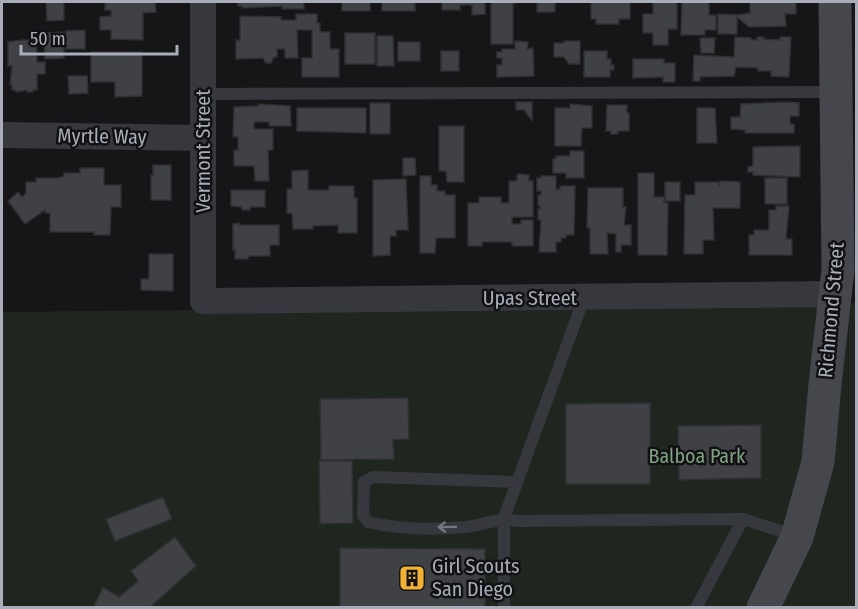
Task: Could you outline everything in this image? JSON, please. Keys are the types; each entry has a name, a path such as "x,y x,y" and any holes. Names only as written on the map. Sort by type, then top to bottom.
{"street":[{"name":"Vermont Street","path":"202,2 202,300"},
{"name":"Richmond Street","path":"769,604 797,537 818,462 846,294 838,270 834,2"},
{"name":"Myrtle Way","path":"2,135 202,138"},
{"name":"Upas Street","path":"202,300 846,294"}],"lane":[{"path":"202,94 835,92"},
{"path":"504,608 504,518 584,298"},
{"path":"517,482 373,477 364,482 363,515 368,522 383,526 468,527 504,518 517,520 743,519 797,537"},
{"path":"696,608 743,519"}],"green space":[{"name":"Balboa Park","path":"856,303 856,607 2,607 2,312"}],"building":[{"path":"46,2 64,2 64,20 47,21"},
{"path":"105,2 155,2 156,12 143,13 143,40 111,39 111,30 100,30 100,17 111,16 111,10 105,10"},
{"path":"238,2 304,2 304,9 282,9 282,6 242,8 238,6"},
{"path":"342,2 370,2 370,11 342,11"},
{"path":"382,2 415,2 415,11 382,11"},
{"path":"442,2 485,2 485,14 472,15 472,5 460,5 460,10 442,10"},
{"path":"491,2 518,2 513,4 513,44 491,44"},
{"path":"537,2 555,2 555,12 537,12"},
{"path":"591,2 630,2 630,19 619,19 619,24 596,24 596,19 591,19"},
{"path":"653,2 677,2 677,29 668,29 668,45 653,45 653,33 643,33 643,14 653,14"},
{"path":"682,2 709,2 709,15 716,15 716,30 705,30 705,35 681,35"},
{"path":"750,2 796,2 796,14 785,14 786,26 749,27 737,17 737,34 718,34 718,14 750,13"},
{"path":"296,14 317,14 320,32 330,32 330,49 339,49 339,77 302,77 302,58 312,58 312,30 297,30 298,58 285,58 285,49 277,49 277,57 274,57 271,63 266,63 263,58 236,59 236,40 240,41 240,16 281,17 281,20 296,20"},
{"path":"85,30 85,49 66,49 66,31"},
{"path":"64,32 64,58 45,59 44,33"},
{"path":"345,33 375,33 375,64 345,64"},
{"path":"377,36 393,36 394,66 377,66"},
{"path":"735,37 757,40 757,37 764,37 764,39 780,40 780,37 791,37 789,77 771,76 771,71 758,71 758,68 736,67 734,76 700,77 700,81 693,81 694,55 734,57"},
{"path":"700,38 715,38 714,53 701,53"},
{"path":"36,40 37,62 45,62 45,74 37,74 37,90 33,92 27,92 27,90 16,92 12,90 12,84 10,85 12,66 8,66 8,42"},
{"path":"515,41 528,42 527,49 533,48 534,76 497,77 497,65 502,65 502,58 497,58 497,52 502,52 502,49 515,49"},
{"path":"564,41 580,41 580,64 569,64 564,57 554,57 554,43 564,43"},
{"path":"398,42 420,42 420,61 398,61"},
{"path":"441,51 459,51 459,71 441,71"},
{"path":"584,51 607,51 607,59 611,59 611,65 614,65 614,70 610,70 610,77 584,77"},
{"path":"91,52 142,52 142,96 115,97 115,82 91,82"},
{"path":"633,59 664,59 664,63 675,63 675,82 663,82 663,77 633,78"},
{"path":"68,76 87,76 88,93 69,94"},
{"path":"516,102 532,102 532,120 524,110 516,110"},
{"path":"370,103 390,103 390,134 370,134"},
{"path":"799,103 799,116 790,116 790,124 794,124 794,133 745,133 745,130 731,129 731,117 740,117 741,104"},
{"path":"258,104 290,106 291,126 269,126 269,122 254,122 254,129 273,129 273,150 268,150 269,181 255,181 254,166 234,166 234,150 238,150 238,137 233,137 234,107 258,106"},
{"path":"570,104 592,106 592,128 582,128 581,146 555,146 555,108 570,108"},
{"path":"607,105 627,105 629,131 618,131 618,134 611,134 611,131 606,131"},
{"path":"297,108 366,108 366,133 297,131"},
{"path":"697,108 715,108 717,143 697,143"},
{"path":"439,126 464,126 464,182 447,182 446,171 439,171"},
{"path":"800,146 800,177 753,175 753,172 748,172 748,167 753,166 753,147"},
{"path":"570,151 584,151 584,178 566,178 566,173 553,173 553,159 556,159 556,156 570,156"},
{"path":"403,158 415,158 416,175 403,176"},
{"path":"153,165 171,165 171,200 151,200"},
{"path":"80,168 104,168 104,185 121,185 121,207 111,207 110,235 94,235 94,232 50,232 50,213 45,213 45,210 25,224 8,201 18,192 22,197 26,193 26,182 36,182 36,178 59,178 64,176 64,173 80,173"},
{"path":"308,170 308,190 329,190 329,186 354,186 354,198 357,198 357,233 338,233 338,225 293,229 292,213 287,213 287,189 292,189 292,171"},
{"path":"638,173 654,173 654,197 664,197 664,203 668,203 667,255 638,255"},
{"path":"517,174 529,175 529,181 533,181 533,217 512,217 512,224 521,224 521,220 533,220 533,246 512,246 512,242 482,242 482,246 468,246 468,203 479,203 479,197 501,197 501,203 509,203 509,181 517,181"},
{"path":"420,176 431,176 431,185 437,185 437,191 445,191 445,195 455,195 455,238 436,238 435,253 420,253"},
{"path":"556,176 556,189 560,190 560,186 575,186 574,235 566,235 566,238 561,238 561,242 556,242 556,252 539,252 541,220 538,220 540,206 538,206 538,195 541,195 541,191 537,191 537,178"},
{"path":"765,178 787,178 787,204 765,204"},
{"path":"406,179 408,230 396,230 396,236 390,236 390,255 373,256 373,180"},
{"path":"720,181 740,182 740,208 713,208 714,240 703,240 703,254 684,254 685,195 695,195 695,182 719,182 719,187"},
{"path":"665,182 680,182 680,201 665,201"},
{"path":"588,188 623,188 623,207 626,207 624,225 631,225 631,245 621,245 621,252 616,252 616,234 607,233 608,254 590,254 590,228 587,228"},
{"path":"231,190 265,190 265,207 250,207 250,210 242,210 242,207 231,206"},
{"path":"776,206 789,206 786,239 792,239 792,255 749,255 749,235 754,235 754,230 769,230 769,210 776,210"},
{"path":"239,223 239,225 279,225 279,245 270,245 270,256 248,256 248,259 235,259 233,224"},
{"path":"149,254 173,254 173,291 141,290 141,279 149,279"},
{"path":"408,398 409,439 393,440 394,459 321,460 320,399"},
{"path":"650,403 650,484 566,484 566,404"},
{"path":"761,425 761,478 679,480 678,426"},
{"path":"319,461 352,461 353,523 320,524"},
{"path":"163,497 172,519 115,541 106,519"},
{"path":"175,537 196,566 149,608 93,608 103,587 119,597 138,581 131,571"},
{"name":"Girl Scouts San Diego","path":"340,548 485,549 485,608 340,608"}],"place":[{"name":"Girl Scouts San Diego","path":"412,578"}]}
